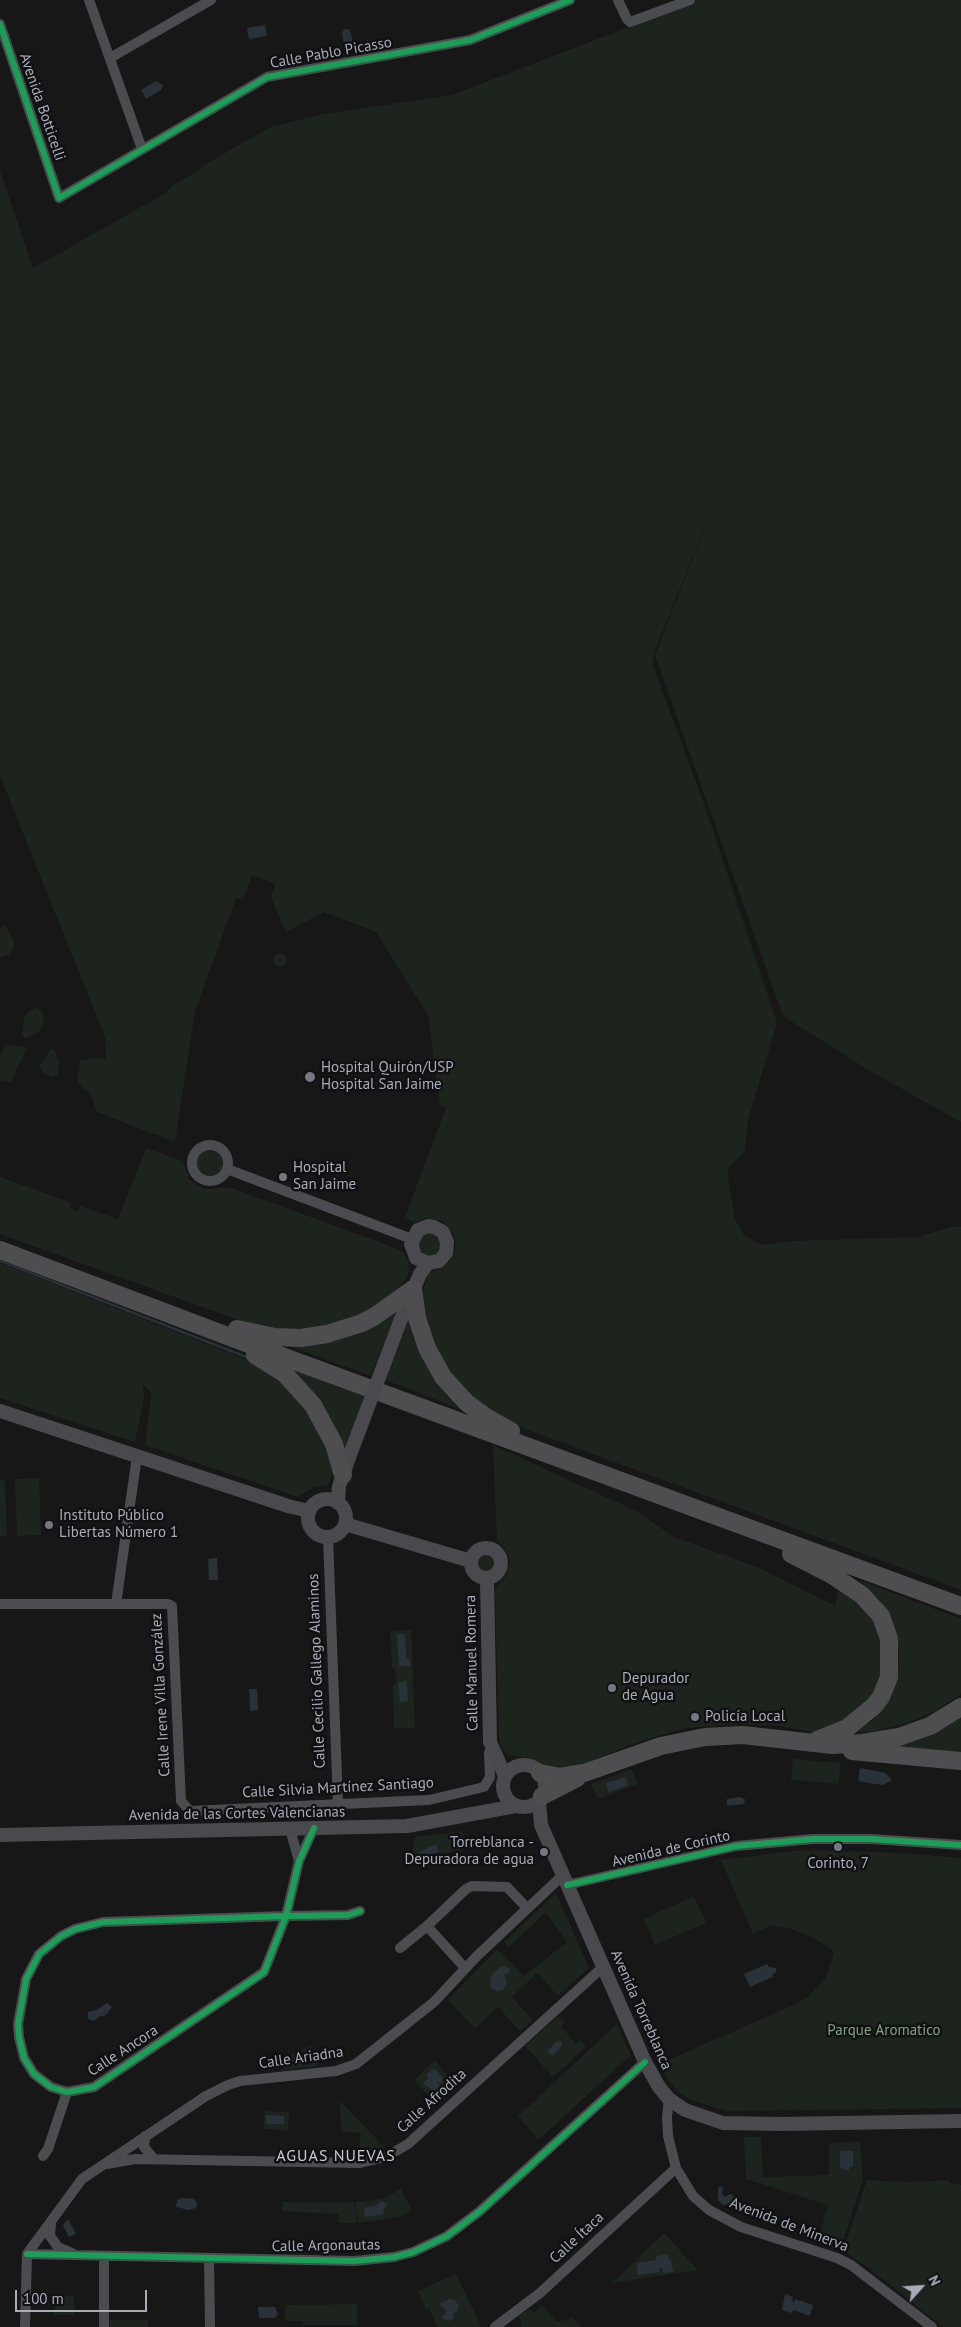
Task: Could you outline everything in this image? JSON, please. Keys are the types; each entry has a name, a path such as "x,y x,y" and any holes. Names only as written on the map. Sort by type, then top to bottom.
{"highway":[{"path":"0,1250 32,1258 247,1333 275,1337 301,1338 327,1334 362,1323 388,1308 419,1271"},
{"path":"0,1250 22,1261 249,1352 270,1363 298,1387 313,1404 334,1444 341,1480"},
{"path":"0,1250 961,1606"},
{"path":"419,1271 417,1318 427,1348 443,1377 468,1403 486,1417 506,1428 596,1466 627,1483"},
{"path":"719,1517 742,1532 851,1586 873,1605 885,1627 889,1639 890,1665 886,1685 881,1696 874,1706 858,1721 837,1732 810,1742"},
{"path":"832,1745 862,1744 899,1737 930,1726 961,1707"},
{"path":"540,1773 560,1777 584,1773 661,1746 705,1737 743,1735 832,1745 870,1753 961,1761"},
{"path":"540,1799 584,1773"}],"street":[{"path":"89,0 142,149"},
{"path":"110,58 211,0"},
{"name":"Calle Pablo Picasso","path":"59,198 267,77 470,40 570,0"},
{"path":"618,0 630,22 690,0"},
{"name":"Avenida Botticelli","path":"0,24 59,198"},
{"path":"226,1169 412,1238"},
{"path":"333,1501 419,1271 411,1249 412,1238 423,1227 434,1227 443,1232 447,1242 446,1253 439,1261 419,1271"},
{"path":"0,1411 288,1506 310,1511"},
{"path":"0,1604 116,1604 138,1456"},
{"path":"333,1501 345,1512 345,1524 338,1532 328,1536 317,1533 312,1529 308,1518 310,1511 316,1502 333,1501"},
{"path":"345,1524 471,1560"},
{"name":"Calle Cecilio Gallego Alaminos","path":"328,1536 338,1805"},
{"path":"484,1548 497,1552 501,1561 500,1571 487,1578 475,1573 471,1560 475,1552 484,1548"},
{"name":"Calle Manuel Romera","path":"487,1578 495,1752 499,1781"},
{"name":"Calle Irene Villa González","path":"116,1604 168,1604 173,1608 181,1802 186,1806"},
{"path":"495,1752 517,1766 527,1766 540,1773 544,1787 540,1799 540,1824"},
{"path":"517,1766 499,1781 508,1800 540,1824"},
{"name":"Calle Silvia Martínez Santiago","path":"186,1806 190,1810 429,1800 481,1789 499,1781"},
{"name":"Avenida de las Cortes Valencianas","path":"474,1812 491,1800 499,1781"},
{"path":"518,1806 531,1806 540,1799"},
{"name":"Avenida de las Cortes Valencianas","path":"0,1835 407,1826 474,1812 518,1806"},
{"name":"Avenida Torreblanca","path":"540,1824 645,2062 659,2087 669,2099 686,2110 723,2123 961,2121"},
{"name":"Calle Ancora","path":"67,2092 94,2086 264,1972 286,1916 299,1861 314,1828"},
{"name":"Calle Ancora","path":"290,1829 299,1861"},
{"name":"Avenida de Corinto","path":"565,1880 736,1846 813,1839 872,1839 961,1846"},
{"name":"Calle Ariadna","path":"28,2254 82,2179 93,2170 206,2096 228,2085 240,2081 336,2071 351,2067 422,2012 527,1908 565,1880"},
{"path":"400,1948 427,1926 466,1889 472,1886 508,1886 527,1908"},
{"path":"43,2156 48,2149 67,2092 51,2087 34,2074 24,2058 18,2024 26,1979 39,1954 49,1944 75,1929 103,1922 348,1915 360,1910"},
{"path":"427,1926 465,1968"},
{"name":"Calle Afrodita","path":"93,2170 127,2160 360,2163 386,2156 408,2144 603,1967"},
{"name":"Calle Argonautas","path":"28,2254 354,2262 394,2257 430,2245 447,2236 480,2211 645,2062"},
{"name":"Avenida de Minerva","path":"669,2099 667,2128 676,2168 693,2196 709,2210 726,2220 755,2232 837,2258 851,2265 932,2327"},
{"path":"145,2136 144,2147 154,2159"},
{"name":"Calle Ítaca","path":"495,2327 540,2292 676,2168"},
{"path":"51,2223 50,2236 58,2247 78,2255"},
{"path":"25,2327 28,2254"},
{"path":"104,2256 104,2327"},
{"path":"209,2258 210,2327"}],"green space":[{"path":"699,0 961,0 961,1122 870,1071 783,1016 655,655 721,486 654,653 653,666 703,801 777,1023 748,1120 745,1151 728,1169 735,1219 743,1234 762,1245 790,1241 918,1237 951,1227 961,1227 961,1590 531,1431 510,1422 482,1405 452,1374 441,1361 425,1326 422,1291 429,1273 442,1268 452,1258 456,1244 454,1236 451,1230 440,1220 426,1218 415,1222 405,1217 446,1108 440,1105 428,1015 376,932 324,912 286,932 271,898 275,884 252,875 243,900 236,898 195,1011 175,1142 97,1112 91,1095 77,1082 80,1060 106,1058 105,1037 0,776 0,171 33,268 166,193 172,186 203,166 270,127 323,114 452,95"},
{"path":"5,925 15,944 10,954 0,957 0,928"},
{"path":"277,953 283,953 287,960 283,967 277,967 273,963 273,957"},
{"path":"35,1007 42,1011 44,1024 39,1032 26,1038 22,1036 24,1016"},
{"path":"5,1044 24,1047 27,1050 16,1070 15,1076 10,1082 0,1081 0,1056"},
{"path":"51,1049 54,1049 59,1061 58,1074 52,1077 44,1074 39,1066"},
{"path":"146,1148 183,1161 189,1179 201,1188 229,1187 398,1249 404,1253 408,1262 409,1271 406,1279 395,1294 365,1314 309,1331 258,1327 0,1234 0,1177 70,1202 69,1208 78,1211 80,1206 118,1219"},
{"path":"210,1150 219,1154 223,1163 219,1172 210,1176 201,1172 197,1163 201,1154"},
{"path":"429,1233 437,1237 441,1245 437,1253 429,1257 421,1253 417,1245 421,1237"},
{"path":"0,1263 255,1363 287,1385 320,1427 335,1476 332,1475 328,1485 314,1487 298,1497 145,1445 151,1397 150,1391 143,1385 144,1398 135,1442 0,1398"},
{"path":"396,1313 371,1376 284,1344"},
{"path":"411,1314 474,1415 386,1380"},
{"path":"285,1366 365,1397 345,1450 342,1449"},
{"path":"493,1445 636,1511 674,1537 757,1567 835,1606 839,1584 872,1613 884,1639 882,1681 860,1713 825,1731 811,1732 781,1726 741,1724 684,1728 633,1744 570,1769 547,1768 533,1759 508,1755 502,1749 499,1739 495,1592 496,1587 507,1575 510,1560 504,1547 497,1541"},
{"path":"39,1478 41,1535 17,1536 15,1479"},
{"path":"5,1479 7,1536 0,1536 0,1480"},
{"path":"482,1553 490,1553 496,1559 496,1567 490,1573 482,1573 476,1567 476,1559"},
{"path":"859,1580 961,1619 961,1694 937,1710 907,1723 871,1732 851,1733 872,1721 886,1701 898,1675 899,1650 892,1620 879,1599"},
{"path":"411,1630 415,1728 394,1728 393,1684 396,1684 395,1668 392,1668 390,1631"},
{"path":"961,1718 961,1755 894,1749 927,1737"},
{"path":"793,1759 841,1763 838,1784 791,1780"},
{"path":"629,1770 633,1771 637,1784 598,1799 591,1784"},
{"path":"463,1831 467,1848 429,1858 426,1863 411,1861 415,1837"},
{"name":"Parque Aromatico","path":"816,1850 900,1853 961,1858 961,2108 727,2111 691,2100 678,2092 668,2080 659,2064 794,2005 809,1996 825,1979 834,1954 832,1950 816,1939 789,1928 771,1926 753,1934 721,1860"},
{"path":"556,1893 589,1968 558,1996 537,1973 512,1997 533,2020 520,2031 498,2007 475,2029 448,2000 497,1949 524,1976 567,1942 546,1912 509,1947 504,1942"},
{"path":"694,1896 706,1923 655,1945 644,1919"},
{"path":"558,2016 565,2023 561,2027 576,2043 580,2040 586,2047 553,2077 525,2046"},
{"path":"617,2024 631,2055 538,2140 518,2116"},
{"path":"311,2046 319,2066 284,2070 280,2059"},
{"path":"435,2061 456,2085 436,2104 414,2080"},
{"path":"340,2101 385,2148 359,2155 360,2133 341,2131"},
{"path":"264,2111 289,2112 288,2130 264,2129"},
{"path":"744,2137 761,2137 763,2177 829,2175 829,2143 860,2142 863,2179 840,2250 817,2243 828,2205 746,2179"},
{"path":"867,2180 907,2182 949,2180 950,2183 961,2185 961,2327 943,2327 869,2268 843,2251"},
{"path":"401,2189 412,2211 399,2217 358,2223 355,2202 383,2199"},
{"path":"282,2202 354,2202 357,2223 339,2223 338,2214 282,2211"},
{"path":"664,2233 698,2270 612,2283"},
{"path":"456,2274 481,2326 479,2327 437,2327 429,2308 426,2309 418,2291"},
{"path":"55,2295 74,2296 74,2315 54,2315"},
{"path":"357,2304 357,2325 303,2325 303,2321 285,2321 285,2305"},
{"path":"541,2306 557,2322 564,2319 566,2322 571,2317 581,2327 522,2327 519,2316 530,2308 535,2313"},
{"path":"110,2320 148,2320 148,2327 109,2327"}],"shaded area":[{"path":"265,25 267,36 249,39 247,28"},
{"path":"344,29 348,29 351,33 354,49 345,50 342,34"},
{"path":"156,81 163,85 161,90 146,99 141,90"},
{"path":"217,1558 218,1580 209,1580 208,1559"},
{"path":"397,1634 405,1634 406,1657 409,1658 410,1666 399,1666"},
{"path":"407,1681 408,1701 400,1702 398,1683"},
{"path":"249,1689 257,1689 258,1710 250,1711"},
{"path":"860,1768 885,1773 892,1780 883,1785 862,1782 858,1780"},
{"path":"626,1777 628,1785 608,1792 606,1783"},
{"path":"740,1797 745,1799 744,1804 727,1806 727,1799"},
{"path":"436,1844 439,1852 427,1856 424,1861 418,1859 418,1853"},
{"path":"767,1964 769,1967 776,1968 776,1972 772,1975 773,1977 750,1987 744,1974"},
{"path":"503,1966 510,1969 509,1973 504,1975 507,1984 503,1990 497,1991 491,1988 490,1980 493,1973"},
{"path":"107,2003 112,2007 106,2015 94,2021 88,2019 88,2012 96,2010"},
{"path":"558,2041 562,2042 562,2046 552,2056 547,2051"},
{"path":"300,2054 306,2058 302,2065 291,2065 291,2059"},
{"path":"434,2068 443,2078 441,2080 443,2082 438,2083 441,2087 435,2092 423,2083 429,2078 426,2075"},
{"path":"266,2115 284,2116 284,2124 266,2124"},
{"path":"840,2151 853,2151 853,2167 850,2167 848,2171 840,2167"},
{"path":"721,2186 723,2188 722,2194 725,2197 730,2194 734,2196 734,2200 729,2204 723,2205 718,2200 718,2188"},
{"path":"182,2198 194,2199 197,2203 196,2208 189,2210 176,2207 177,2200"},
{"path":"381,2201 387,2204 383,2210 384,2214 365,2217 364,2208 378,2205"},
{"path":"68,2219 76,2234 69,2237 63,2225"},
{"path":"668,2254 673,2272 663,2273 662,2268 659,2268 659,2272 638,2275 637,2263 656,2260 656,2256"},
{"path":"785,2294 793,2297 792,2301 794,2302 795,2299 813,2305 810,2316 793,2310 792,2313 782,2310"},
{"path":"448,2299 455,2300 459,2306 457,2312 453,2313 453,2319 449,2321 442,2318 447,2311 440,2305 441,2302"},
{"path":"258,2307 275,2307 278,2314 275,2318 259,2318"}],"waterway":[{"path":"0,1261 249,1358"}],"cycle path":[{"path":"0,24 59,198 267,77 470,40 570,0"},
{"path":"314,1828 299,1861 286,1916 264,1972 94,2087 67,2092 51,2087 34,2074 24,2058 18,2024 26,1979 39,1954 61,1936 75,1929 103,1922 286,1916 348,1915 360,1911"},
{"path":"567,1885 736,1846 813,1839 872,1839 961,1845"},
{"path":"27,2254 354,2261 394,2257 413,2252 447,2236 480,2211 645,2062"}],"place":[{"name":"Hospital Quirón/USP Hospital San Jaime","path":"310,1077"},
{"name":"Hospital San Jaime","path":"283,1177"},
{"name":"Instituto Público Libertas Número 1","path":"49,1525"},
{"name":"Depurador de Agua","path":"612,1688"},
{"name":"Policía Local","path":"695,1717"},
{"name":"Corinto, 7","path":"838,1847"},
{"name":"Torreblanca - Depuradora de agua","path":"544,1852"}],"district":[{"name":"AGUAS NUEVAS","path":"336,2156"}]}
